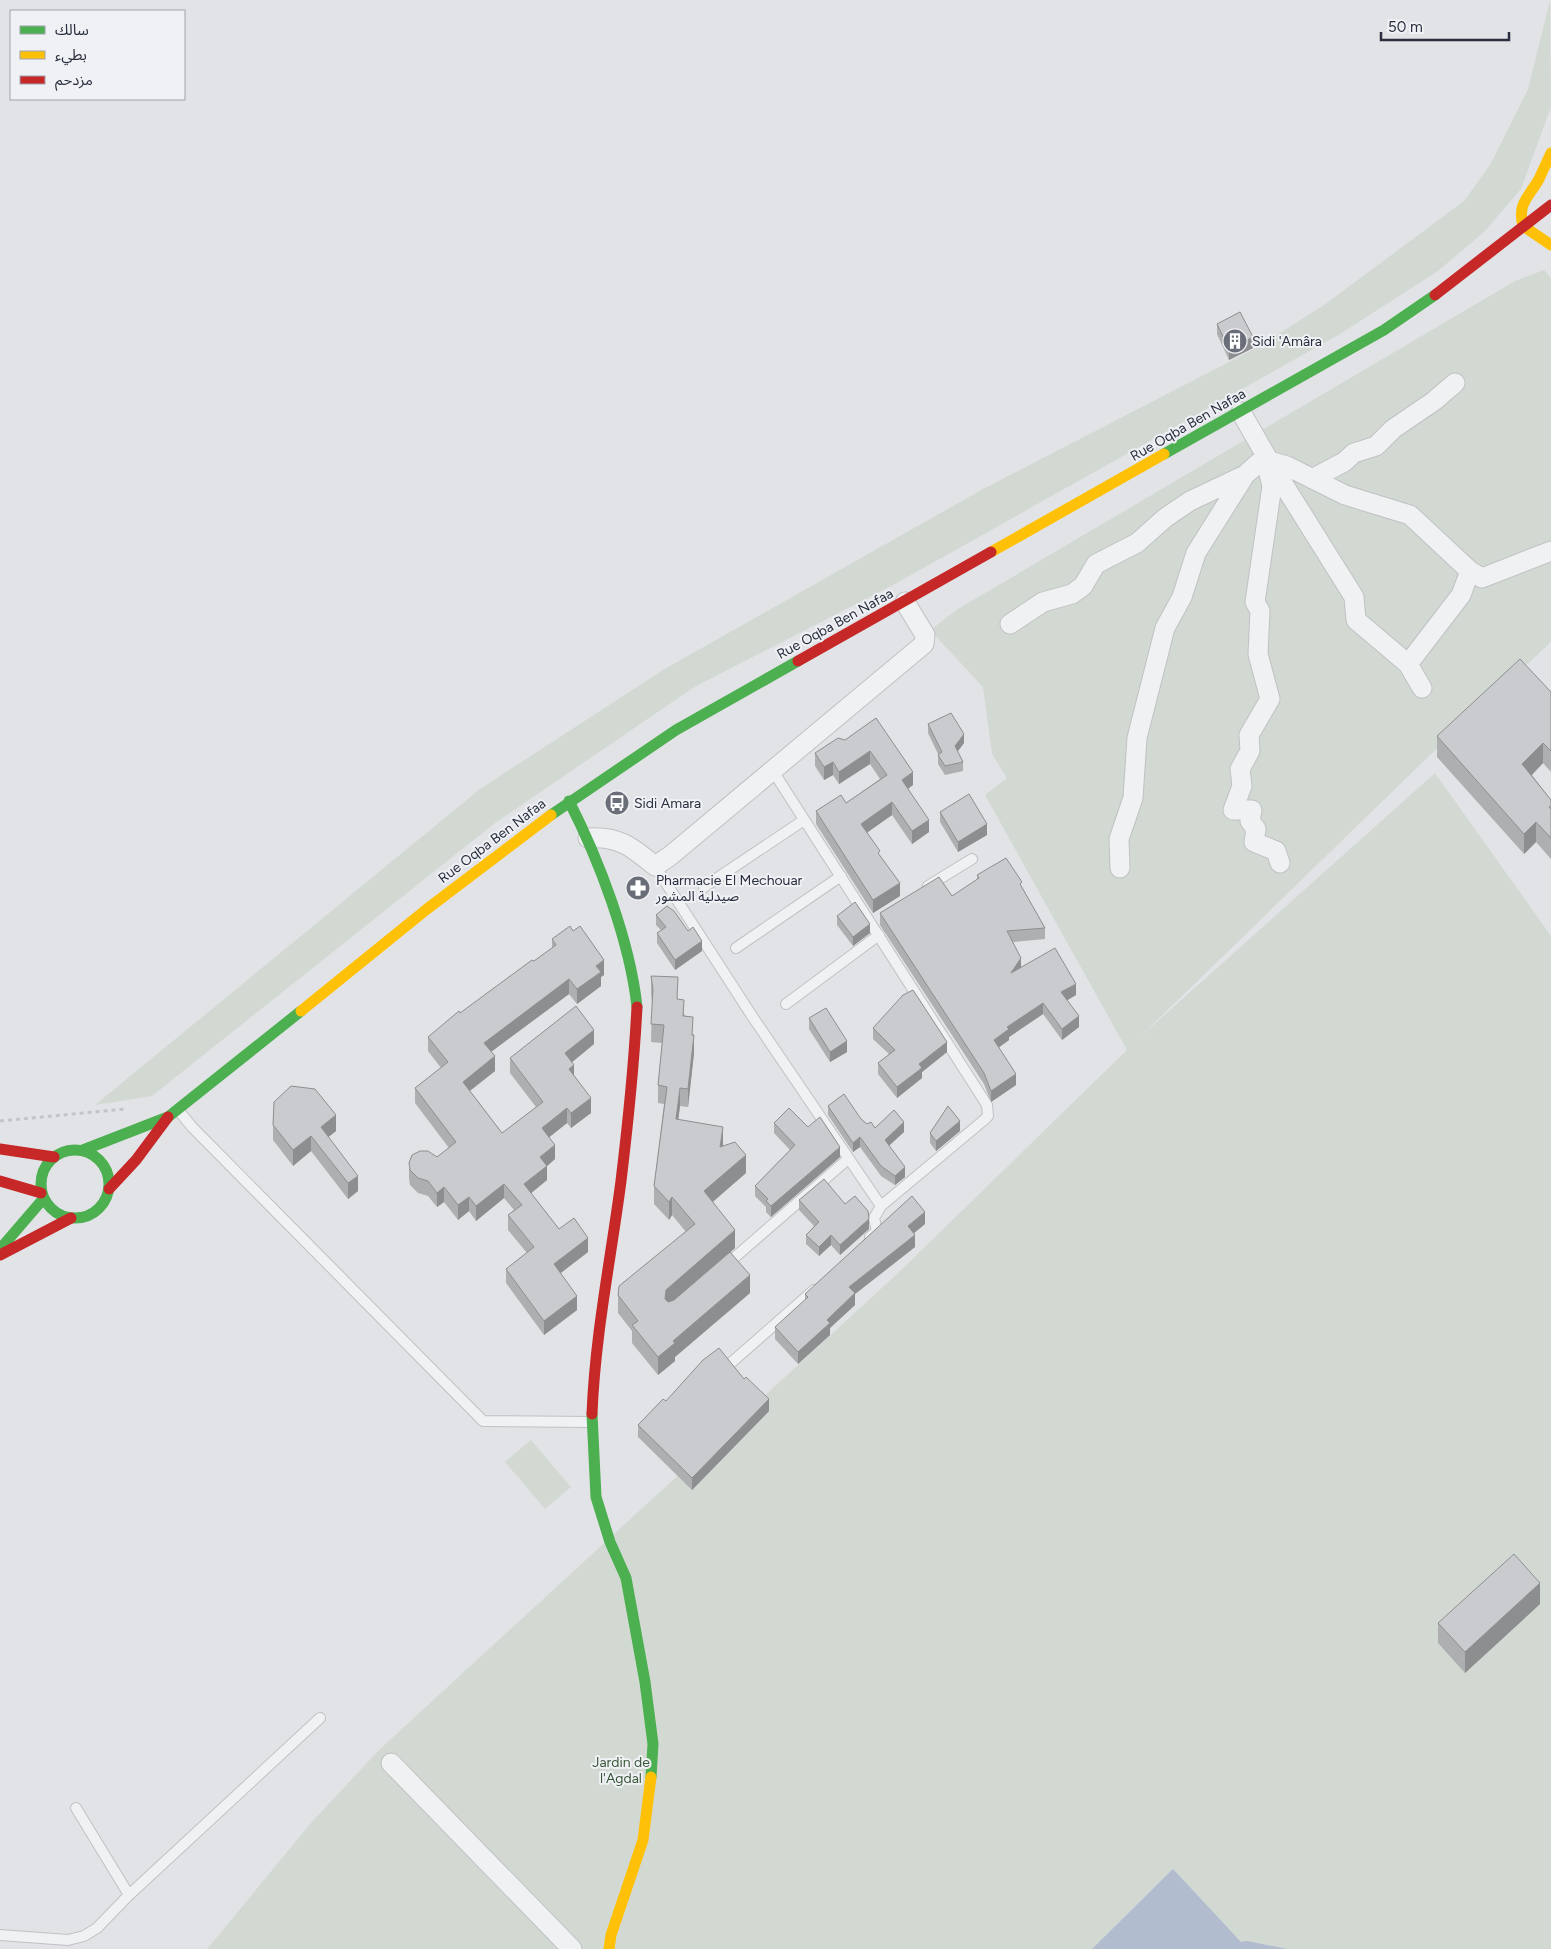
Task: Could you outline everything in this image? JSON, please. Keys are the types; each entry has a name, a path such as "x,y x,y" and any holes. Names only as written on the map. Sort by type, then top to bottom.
{"street":[{"path":"1551,153 1538,180 1522,204 1520,215 1523,226 1551,246"},
{"name":"Rue Oqba Ben Nafaa","path":"83,1150 168,1117 179,1110 405,926 569,800 676,730 1384,330 1429,300 1551,205"},
{"path":"1312,479 1344,462 1354,453 1376,446 1394,428 1434,401 1455,383"},
{"path":"1241,412 1267,459 1354,597 1356,620 1408,664 1422,688"},
{"path":"1267,459 1287,466 1345,495 1410,515 1470,571 1482,578 1551,551"},
{"path":"1010,624 1043,602 1072,594 1082,586 1096,564 1137,543 1165,518 1190,501 1245,475 1267,459"},
{"path":"1267,459 1272,486 1254,602 1260,611 1258,654 1270,699 1249,735 1250,751 1240,769 1242,786 1233,810 1252,810 1250,821 1256,829 1254,842 1276,851 1280,863"},
{"path":"1120,868 1118,839 1134,798 1137,738 1154,679 1165,628 1182,596 1196,552 1245,475"},
{"path":"1408,664 1461,595 1470,571"},
{"path":"588,838 604,837 618,840 632,848 655,866 773,771 924,644 925,635 905,602"},
{"path":"569,800 588,838 626,954 637,1006 634,1062 621,1182 594,1369 592,1422 596,1497 610,1542 626,1578 645,1682 653,1744 649,1806 643,1840 611,1935 609,1949"},
{"name":"Rue Oqba Ben Nafaa","path":"109,1189 136,1160 168,1117"},
{"path":"0,1149 54,1157"},
{"path":"0,1181 43,1195 57,1213 71,1218 82,1218 96,1211 106,1199 109,1189 106,1169 92,1154 83,1150 68,1150 54,1157 44,1171 43,1195 0,1250"},
{"path":"0,1255 71,1218"},
{"path":"391,1763 572,1949"}],"lane":[{"path":"773,771 841,876 874,920 879,935 978,1088 988,1111 984,1120 881,1206 874,1218 877,1231 863,1244"},
{"path":"704,887 804,820"},
{"path":"921,891 972,859"},
{"path":"655,866 881,1206"},
{"path":"736,948 841,876"},
{"path":"786,1004 879,935"},
{"path":"179,1110 192,1127 482,1421 592,1422"},
{"path":"716,1274 848,1159"},
{"path":"732,1362 821,1283"},
{"path":"0,1935 46,1940 68,1940 84,1936 97,1928 129,1895 320,1718"},
{"path":"76,1808 129,1895"}],"path":[{"path":"0,1121 129,1109"}],"green space":[{"path":"1550,0 1551,107 1521,189 1484,232 1438,271 1340,334 895,584 696,686 495,823 152,1096 95,1105 480,789 663,670 983,489 1256,348 1324,305 1464,201 1490,165 1528,89"},
{"name":"Jardin de l'Agdal","path":"1544,270 1551,278 1551,642 1428,757 1141,1036 1435,773 1551,936 1551,1949 207,1949 311,1823 379,1750 897,1274 1127,1050 985,795 1007,778 992,754 983,687 930,630 958,609 1515,281"},
{"path":"531,1440 571,1487 545,1509 505,1462"}],"water":[{"path":"1173,1869 1241,1942 1247,1941 1287,1949 1092,1949"}],"building":[{"path":"1240,312 1253,337 1229,349 1217,324"},
{"path":"1520,659 1551,692 1551,751 1543,743 1522,764 1551,800 1551,806 1549,807 1551,809 1551,838 1536,822 1524,834 1437,736"},
{"path":"951,713 964,734 955,746 963,762 945,766 938,755 942,752 928,724"},
{"path":"876,718 913,772 902,780 929,820 912,831 892,802 861,824 880,851 878,853 900,883 873,900 816,811 841,795 846,803 887,775 870,751 839,772 833,762 824,767 815,753 838,738 845,740"},
{"path":"969,794 987,824 958,842 940,812"},
{"path":"1006,858 1022,882 1020,884 1045,928 1007,931 1021,958 1011,973 1055,948 1076,984 1061,992 1079,1016 1062,1029 1043,1003 1007,1027 1009,1029 994,1040 1016,1074 991,1091 984,1073 880,913 939,877 952,896 979,878 977,875"},
{"path":"855,902 870,924 853,937 837,916"},
{"path":"667,906 674,911 688,931 693,927 702,941 675,960 657,933 666,927 656,915"},
{"path":"570,926 573,931 580,926 604,960 596,966 601,972 577,989 569,979 484,1043 495,1056 463,1082 502,1133 543,1102 510,1058 576,1006 594,1030 565,1053 574,1065 569,1069 591,1098 571,1113 567,1108 542,1128 555,1145 540,1157 547,1166 524,1184 559,1229 574,1218 588,1238 554,1264 577,1296 544,1321 506,1269 534,1247 508,1215 522,1205 504,1184 476,1206 469,1197 458,1205 444,1187 437,1193 428,1181 418,1178 410,1170 409,1163 412,1155 420,1151 428,1151 437,1157 456,1142 415,1088 448,1062 428,1037 459,1011 460,1013 532,960 534,961 556,945 552,939"},
{"path":"651,976 678,977 677,999 684,1000 683,1016 693,1017 692,1035 694,1035 688,1089 680,1088 676,1119 723,1127 720,1147 735,1142 746,1155 704,1191 735,1230 666,1290 665,1299 668,1302 674,1300 730,1252 750,1275 673,1341 675,1343 658,1357 632,1325 638,1321 618,1295 619,1286 695,1224 672,1197 669,1202 654,1186 667,1087 658,1085 664,1025 651,1024 653,989"},
{"path":"913,990 947,1042 919,1064 922,1068 897,1087 878,1063 895,1050 873,1028 903,995"},
{"path":"826,1008 847,1041 830,1052 809,1018"},
{"path":"291,1086 315,1089 336,1115 321,1127 358,1176 348,1183 311,1136 293,1150 273,1125 274,1102"},
{"path":"844,1094 861,1119 867,1124 871,1122 875,1128 894,1110 904,1122 885,1140 905,1167 895,1176 881,1166 860,1137 853,1143 828,1106"},
{"path":"948,1106 960,1121 936,1141 930,1133"},
{"path":"789,1108 808,1127 820,1117 840,1147 771,1206 766,1201 768,1199 755,1186 795,1145 774,1123"},
{"path":"824,1179 845,1204 855,1196 868,1211 869,1219 840,1245 831,1235 819,1247 806,1235 819,1222 799,1200"},
{"path":"912,1196 925,1212 908,1226 915,1235 849,1287 855,1293 827,1320 830,1323 798,1352 775,1327 808,1297 805,1294"},
{"path":"719,1348 744,1379 746,1377 769,1399 692,1478 638,1425 663,1399 666,1401 703,1360"},
{"path":"1514,1554 1540,1583 1465,1652 1438,1623"}],"traffic: fast":[{"path":"1164,454 1384,330 1435,295"},
{"path":"551,815 676,730 798,661"},
{"path":"569,801 612,901 628,955 637,1007"},
{"path":"83,1150 168,1117 301,1011"},
{"path":"75,1150 88,1152 99,1160 107,1171 109,1184 107,1197 99,1208 88,1216 75,1218 62,1216 51,1208 43,1197 41,1184 43,1171 51,1160 62,1152 75,1150"},
{"path":"1,1248 44,1198"},
{"path":"592,1414 596,1497 610,1542 626,1578 645,1682 653,1744 651,1777"}],"traffic: slow":[{"path":"1551,153 1539,179 1525,201 1522,211 1523,226 1551,245"},
{"path":"991,552 1164,454"},
{"path":"301,1011 427,909 551,815"},
{"path":"609,1949 611,1935 643,1840 651,1777"}],"traffic: jam":[{"path":"1435,295 1551,205"},
{"path":"798,661 991,552"},
{"path":"592,1414 596,1355 626,1137 637,1007"},
{"path":"109,1189 136,1160 168,1117"},
{"path":"0,1149 54,1157"},
{"path":"0,1181 41,1193"},
{"path":"0,1255 71,1218"}],"place":[{"name":"Sidi 'Amâra","path":"1235,341"},
{"name":"Sidi Amara","path":"617,803"},
{"name":"Pharmacie El Mechouar صيدلية المشور","path":"638,888"}]}
